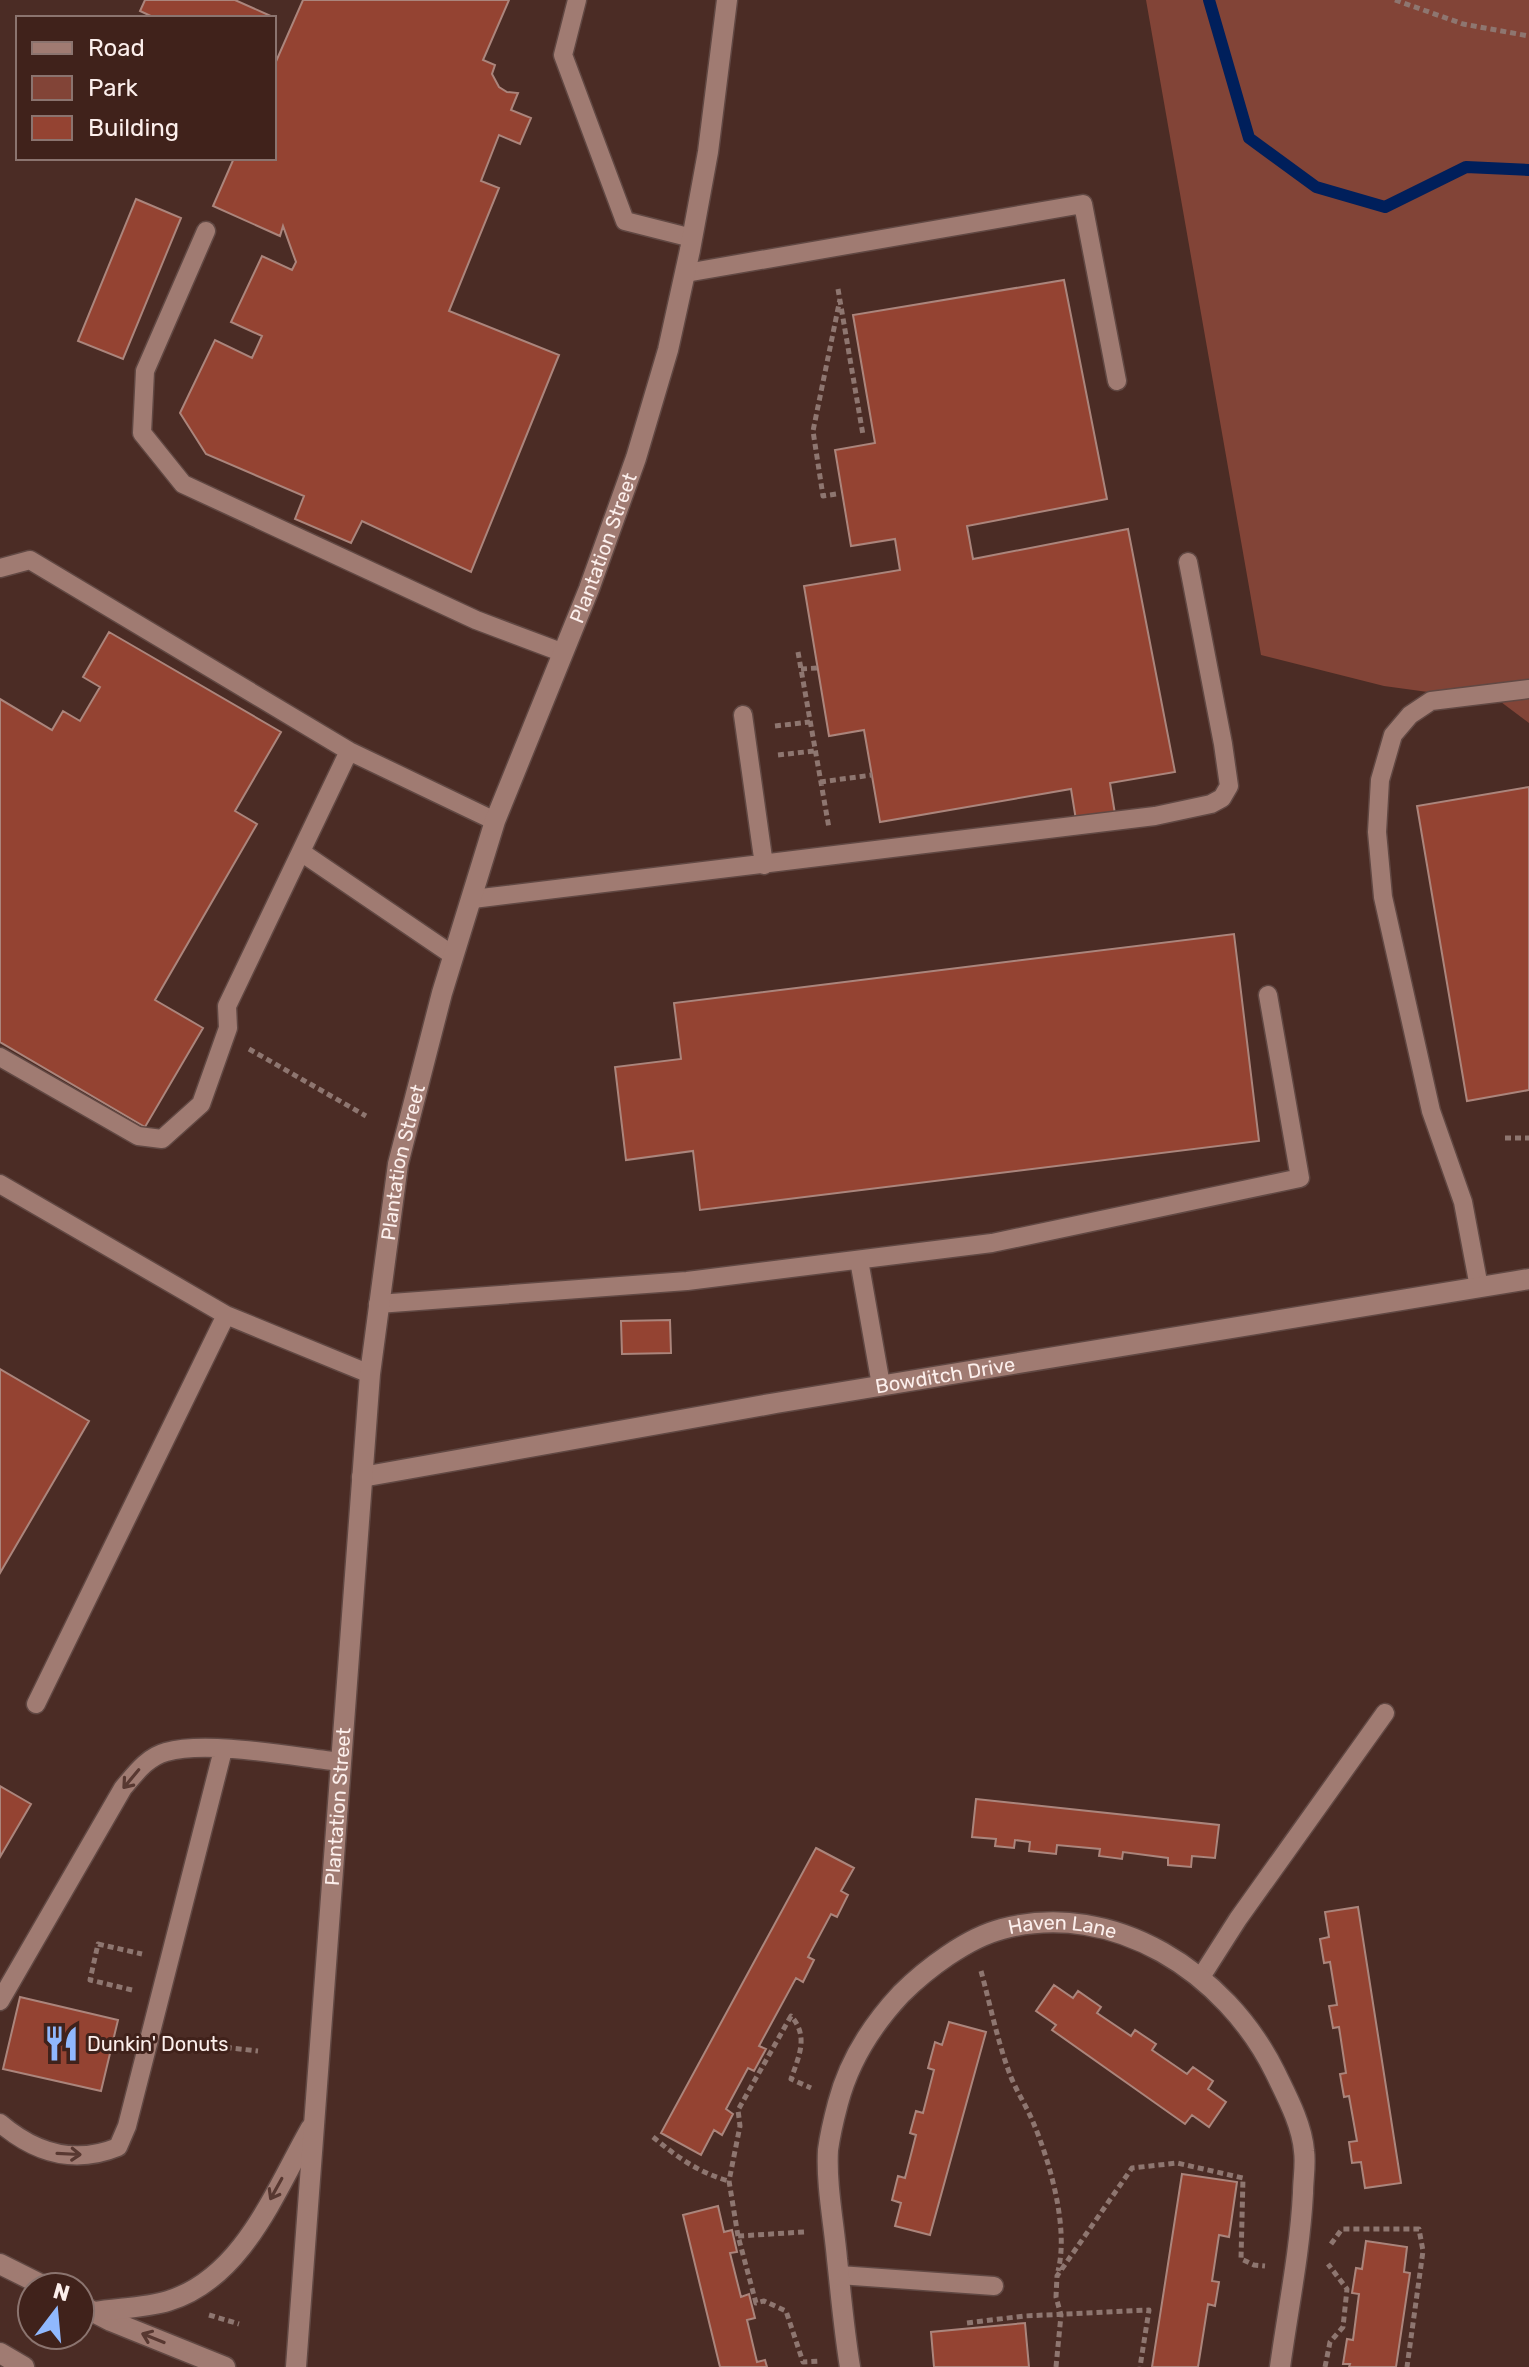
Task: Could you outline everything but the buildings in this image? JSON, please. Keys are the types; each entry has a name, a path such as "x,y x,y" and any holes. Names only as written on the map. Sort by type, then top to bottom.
{"main road":[{"name":"Plantation Street","path":"296,2367 370,1374 398,1164 454,956 495,821 589,589 636,458 668,350 708,152 727,0"},
{"name":"Bowditch Drive","path":"362,1477 881,1385 1529,1279"},
{"name":"Haven Lane","path":"849,2363 828,2150 838,2101 856,2054 882,2014 917,1979 956,1951 1000,1929 1052,1921 1106,1928 1155,1947 1201,1977 1238,2014 1266,2054 1290,2102 1304,2150 1301,2219 1280,2367"},
{"path":"96,2307 168,2301 205,2283 234,2258 257,2224 315,2121"},
{"path":"96,2312 225,2367"},
{"path":"0,2353 24,2367"}],"lane":[{"path":"577,0 563,55 625,221 692,238"},
{"path":"686,273 1083,204 1117,381"},
{"path":"206,231 145,371 142,433 183,484 476,620 561,652"},
{"path":"0,568 30,560 349,751 495,821"},
{"path":"473,899 1155,816 1211,804 1222,798 1229,786 1188,562"},
{"path":"1479,1287 1463,1202 1431,1111 1383,897 1377,832 1380,780 1393,735 1410,715 1431,701 1529,689"},
{"path":"743,715 764,865"},
{"path":"0,1057 138,1136 162,1139 201,1104 228,1028 227,1006 349,751"},
{"path":"301,852 454,956"},
{"path":"378,1304 687,1281 992,1243 1300,1178 1268,995"},
{"path":"0,1184 226,1315 370,1374"},
{"path":"859,1260 881,1385"},
{"path":"36,1704 226,1315"},
{"path":"1201,1977 1238,1919 1385,1713"},
{"path":"0,2001 123,1788 143,1764 164,1753 198,1748 341,1762"},
{"path":"0,2123 20,2140 56,2154 96,2156 118,2147 127,2126 150,2026 223,1750"},
{"path":"839,2275 994,2286"}],"path":[{"path":"1395,0 1463,24 1529,36"},
{"path":"838,289 863,435"},
{"path":"836,494 823,496 813,431 840,299"},
{"path":"798,652 828,827 836,832"},
{"path":"801,669 817,668"},
{"path":"820,782 872,775"},
{"path":"244,1046 366,1116"},
{"path":"1505,1138 1529,1138"},
{"path":"135,1991 90,1980 98,1944 146,1955"},
{"path":"980,1966 1009,2072 1033,2121 1050,2170 1062,2255 1057,2276 1056,2297 1061,2315 1056,2367"},
{"path":"838,2101 791,2079 802,2045 799,2026 791,2016 738,2110 740,2126 729,2181 738,2236 756,2303 764,2301 786,2311 803,2362 849,2363"},
{"path":"167,2041 258,2051"},
{"path":"653,2137 706,2175 729,2181"},
{"path":"1057,2276 1132,2168 1177,2163 1243,2178 1241,2259 1254,2265 1294,2268"},
{"path":"1325,2367 1330,2342 1343,2327 1347,2289 1326,2262 1330,2245 1342,2229 1363,2227 1419,2229 1423,2251 1407,2367"},
{"path":"738,2236 834,2231"},
{"path":"967,2323 1024,2316 1149,2310 1140,2367"},
{"path":"208,2315 239,2324"}],"green space":[{"path":"1146,0 1529,0 1529,723 1501,702 1384,686 1261,655"}],"waterway":[{"path":"1209,0 1249,138 1316,187 1385,207 1466,167 1529,170"}],"place":[{"name":"Dunkin' Donuts","path":"61,2044"}]}
